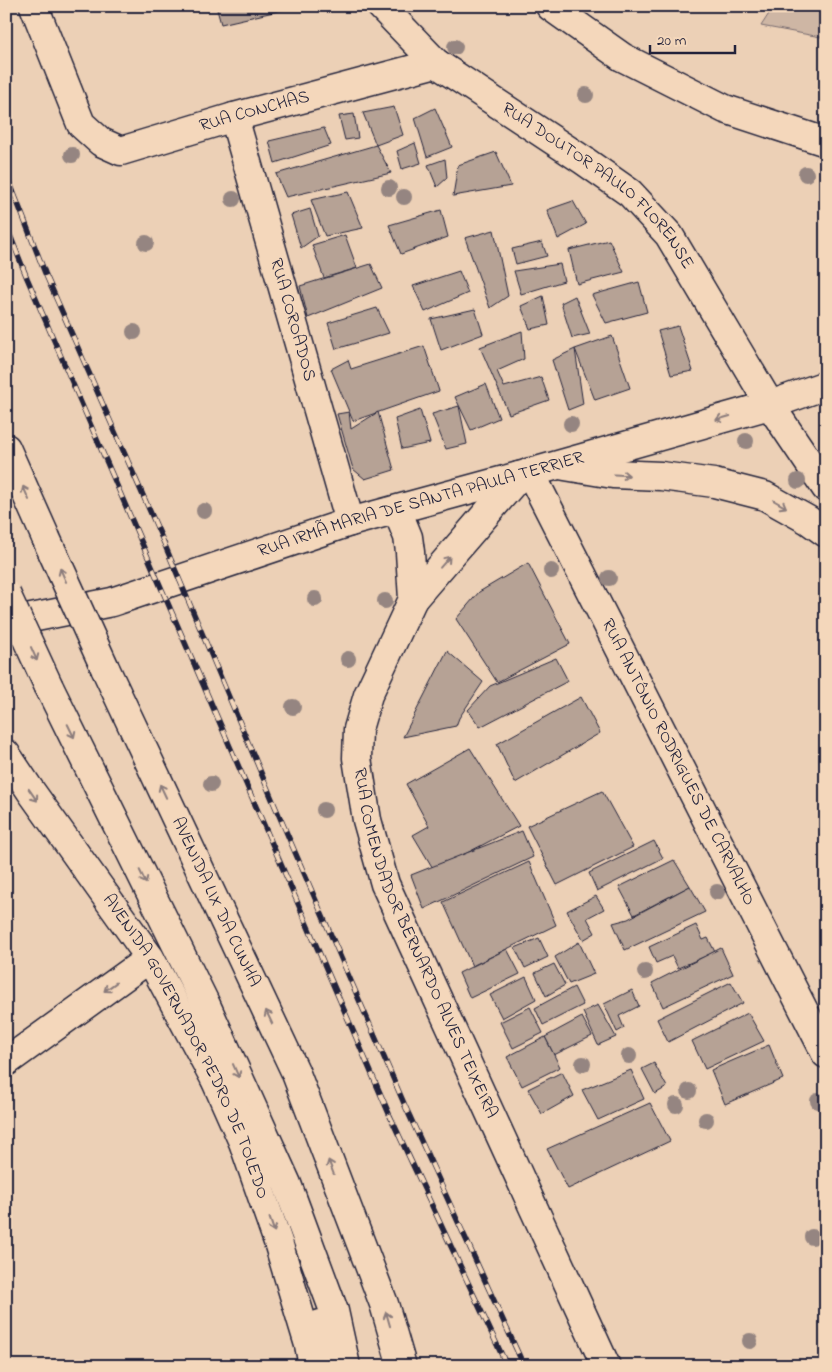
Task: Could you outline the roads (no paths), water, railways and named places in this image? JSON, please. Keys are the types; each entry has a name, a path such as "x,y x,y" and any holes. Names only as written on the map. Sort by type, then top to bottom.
{"main road":[{"name":"RUA CONCHAS","path":"34,6 81,124 102,142 121,151 234,117 436,63"},
{"name":"RUA DOUTOR PAULO FLORENSE","path":"381,6 436,63 630,193 669,235 770,405 826,488"},
{"path":"550,6 622,57 725,109 826,142"},
{"name":"RUA COROADOS","path":"234,117 350,522"},
{"name":"RUA IRMÃ MARIA DE SANTA PAULA TERRIER","path":"11,620 112,602 350,522 770,405 826,385"},
{"name":"AVENIDA LIX DA CUNHA","path":"6,448 105,668 295,1071 384,1304 402,1366"},
{"path":"556,465 613,474 661,476 714,482 765,496 808,520 826,533"},
{"path":"413,599 525,474"},
{"name":"RUA ANTÔNIO RODRIGUES DE CARVALHO","path":"525,474 826,1054"},
{"name":"RUA COMENDADOR BERNARDO ALVES TEIXEIRA","path":"397,510 409,544 413,599 368,695 358,729 357,758 367,820 385,884 606,1366"},
{"path":"6,594 49,687 206,1005 287,1184 334,1311 346,1366"},
{"name":"AVENIDA GOVERNADOR PEDRO DE TOLEDO","path":"6,754 150,958 215,1079 243,1142 278,1242 313,1366"},
{"path":"6,1062 150,958"},
{"path":"215,1079 287,1184"},
{"path":"309,1241 326,1366"}],"railway":[{"path":"6,173 45,273 164,543 275,806 406,1108 524,1366"},
{"path":"6,225 27,278 390,1116 507,1366"}]}
